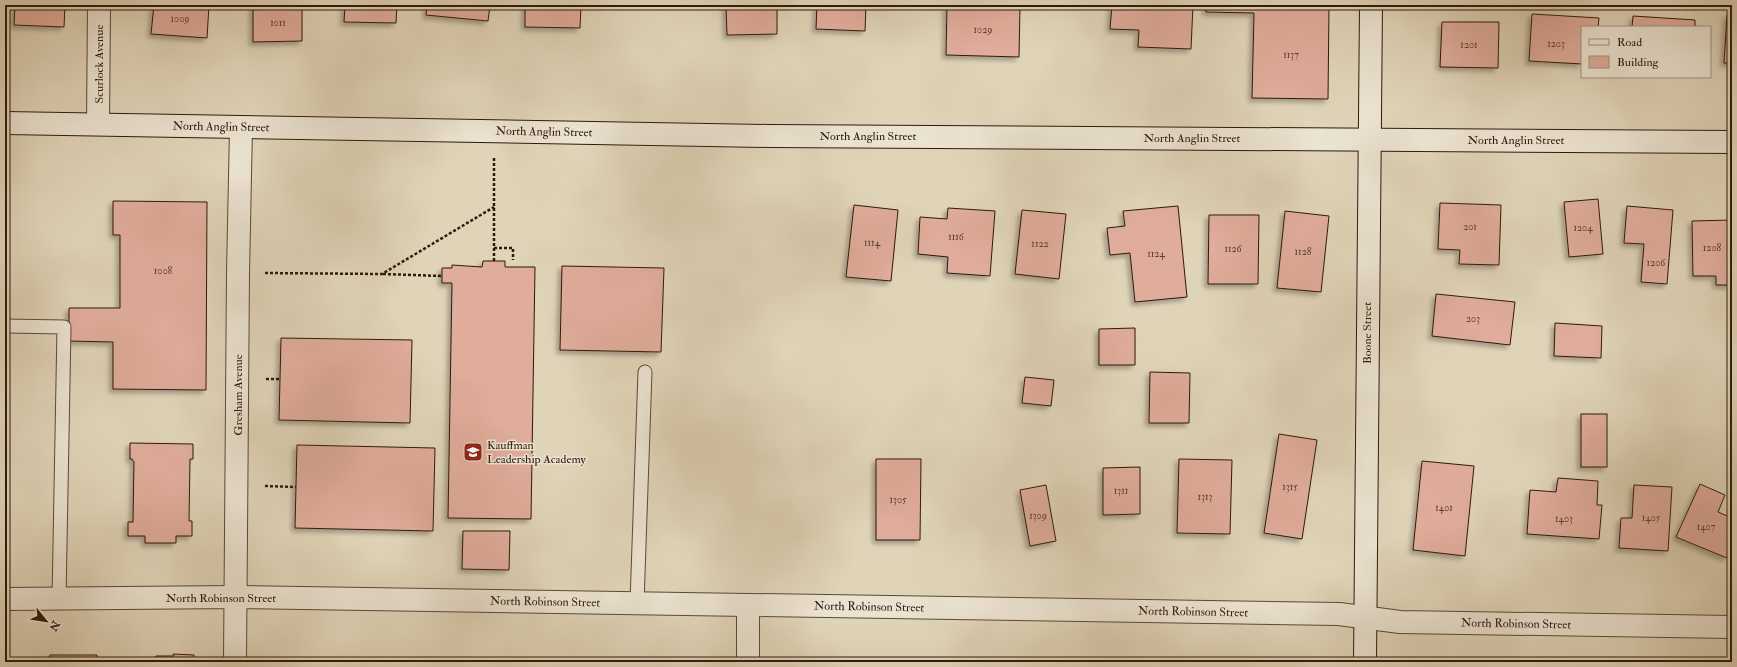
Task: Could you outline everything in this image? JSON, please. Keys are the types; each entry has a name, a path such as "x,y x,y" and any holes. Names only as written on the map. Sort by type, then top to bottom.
{"street":[{"name":"Scurlock Avenue","path":"98,124 99,5"},
{"name":"Boone Street","path":"1365,662 1371,5"},
{"name":"North Anglin Street","path":"5,123 778,136 1732,142"},
{"name":"Gresham Avenue","path":"236,662 238,272 241,128"},
{"name":"North Robinson Street","path":"5,599 236,597 1339,614 1400,622 1732,627"},
{"path":"748,605 748,662"}],"lane":[{"path":"5,326 64,327 59,599"},
{"path":"637,603 645,372"}],"path":[{"path":"494,261 495,132"},
{"path":"382,274 494,207"},
{"path":"494,248 513,248 513,260"},
{"path":"260,273 442,276"},
{"path":"266,379 280,379"},
{"path":"265,486 296,487"}],"building":[{"path":"15,5 65,5 64,27 14,25"},
{"path":"154,5 209,5 207,38 151,34"},
{"path":"253,5 302,5 302,41 253,42"},
{"path":"345,5 397,5 396,23 344,22"},
{"path":"427,5 490,5 488,21 426,15"},
{"path":"525,5 581,5 580,28 525,27"},
{"path":"726,5 777,5 777,34 727,35"},
{"path":"817,5 866,5 865,31 816,29"},
{"path":"947,5 1020,5 1019,57 946,55"},
{"path":"1112,5 1193,5 1191,49 1138,47 1139,30 1110,29"},
{"path":"1206,5 1329,5 1328,99 1252,98 1254,13 1206,12"},
{"path":"1532,14 1599,18 1598,26 1581,26 1581,64 1529,61"},
{"path":"1727,15 1732,16 1732,63 1724,63"},
{"path":"1633,16 1695,20 1695,26 1632,26"},
{"path":"1442,22 1499,22 1498,68 1440,67"},
{"path":"1598,199 1603,254 1569,257 1564,202"},
{"path":"113,201 207,202 206,390 113,389 113,342 69,341 69,308 120,308 120,235 113,235"},
{"path":"1440,203 1501,205 1499,265 1459,264 1460,250 1438,249"},
{"path":"854,205 898,210 891,281 846,277"},
{"path":"1178,206 1187,297 1135,302 1130,253 1110,255 1107,228 1125,226 1123,211"},
{"path":"1627,206 1673,210 1667,284 1641,282 1644,244 1624,243"},
{"path":"948,208 995,211 990,276 947,273 948,257 918,254 920,217 947,219"},
{"path":"1022,210 1066,214 1059,279 1015,274"},
{"path":"1285,211 1329,216 1321,292 1277,288"},
{"path":"1209,215 1259,215 1258,284 1208,284"},
{"path":"1732,220 1732,285 1716,285 1716,276 1693,276 1692,221"},
{"path":"483,261 505,261 505,267 535,267 531,519 448,518 452,283 442,283 442,268 452,268 452,265 482,267"},
{"path":"562,266 664,268 661,352 560,350"},
{"path":"1436,294 1515,302 1510,345 1432,336"},
{"path":"1555,323 1602,326 1601,358 1554,356"},
{"path":"1135,328 1135,365 1099,365 1099,329"},
{"path":"281,338 412,340 410,423 279,420"},
{"path":"1150,372 1190,373 1189,423 1149,423"},
{"path":"1025,377 1054,380 1051,406 1022,403"},
{"path":"1581,414 1607,414 1607,467 1581,467"},
{"path":"1279,434 1317,440 1302,539 1264,533"},
{"path":"130,443 193,444 193,459 190,459 189,521 192,521 192,536 176,536 176,543 145,543 145,536 128,536 128,522 133,522 134,462 130,459"},
{"path":"297,445 435,448 433,531 295,528"},
{"path":"876,459 921,459 920,540 876,540"},
{"path":"1179,459 1232,460 1230,534 1177,533"},
{"path":"1422,461 1474,466 1465,556 1413,550"},
{"path":"1140,467 1140,514 1103,515 1103,468"},
{"path":"1558,478 1598,481 1597,505 1602,505 1599,539 1527,534 1530,490 1556,492"},
{"path":"1700,484 1725,495 1718,512 1732,518 1732,546 1727,558 1676,537"},
{"path":"1046,485 1056,541 1030,546 1020,490"},
{"path":"1634,485 1672,487 1668,551 1619,548 1621,518 1632,518"},
{"path":"463,531 510,531 509,570 462,569"},
{"path":"173,654 194,655 194,662 156,662 156,656 174,656"},
{"path":"50,655 97,655 97,662 49,662"}],"place":[{"name":"Kauffman Leadership Academy","path":"473,452"}]}
